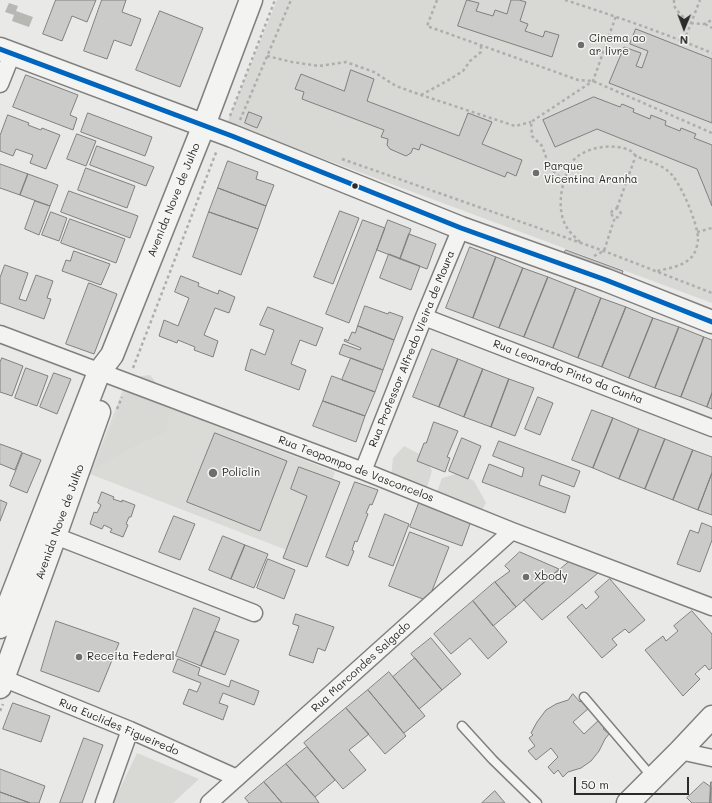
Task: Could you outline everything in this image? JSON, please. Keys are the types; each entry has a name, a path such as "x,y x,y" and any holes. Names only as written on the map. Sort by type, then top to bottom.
{"main road":[{"name":"Avenida Nove de Julho","path":"0,627 47,533 112,377 112,355 214,129 250,0"},
{"path":"6,52 214,129 461,228 606,280 712,322"},
{"name":"Avenida Nove de Julho","path":"4,681 47,533"},
{"path":"628,803 712,717"}],"street":[{"path":"0,84 6,52"},
{"name":"Rua Professor Alfredo Vieira de Moura","path":"363,471 461,228"},
{"name":"Rua Leonardo Pinto da Cunha","path":"424,317 712,428"},
{"name":"Rua Teopompo de Vasconcelos","path":"0,334 363,471 512,531 712,607"},
{"name":"Rua Marcondes Salgado","path":"208,803 512,531"},
{"path":"47,533 254,613"},
{"name":"Rua Euclides Figueiredo","path":"4,681 130,730 237,778"},
{"path":"104,803 130,730"},
{"path":"680,751 712,758"}],"lane":[{"path":"584,697 653,779"},
{"path":"462,726 493,760 537,803"}],"path":[{"path":"116,411 112,377 214,129 275,0"},
{"path":"244,124 239,122 291,0"},
{"path":"437,0 427,26 578,80 593,81 712,133"},
{"path":"565,0 616,16 712,53"},
{"path":"674,0 674,6 687,21 691,23 704,24 712,28"},
{"path":"684,41 700,0"},
{"path":"267,56 319,66 346,62 374,72 396,86 515,126 531,122 593,81 616,16"},
{"path":"704,24 712,20"},
{"path":"421,95 463,71 470,61 481,52 481,45"},
{"path":"531,122 532,136 542,146 550,168 564,181"},
{"path":"582,243 569,230 562,218 561,200 564,181 569,168 573,161 588,151 612,147 631,151 636,156 668,171 681,189 697,232 698,240 694,255 681,266 657,272"},
{"path":"604,257 604,251 615,217 612,211 617,208 636,156"},
{"path":"338,157 582,243 712,293"},
{"path":"615,217 618,217 621,214 617,208"},
{"path":"697,232 712,228"},
{"path":"590,258 604,251"},
{"path":"0,711 4,681"}],"shaded area":[{"name":"Parque Vicentina Aranha","path":"277,0 712,0 712,303 227,123"},
{"path":"9,3 18,6 16,11 33,17 29,27 12,21 14,15 5,12"},
{"path":"150,375 172,403 166,432 140,443 94,469 133,377"},
{"name":"Policlin","path":"123,390 335,472 302,556 90,474"},
{"path":"404,446 425,457 432,471 427,487 413,491 391,478 393,458"},
{"path":"459,473 474,481 486,503 479,515 441,519 432,506 442,478"},
{"path":"137,753 199,779 173,803 113,803"}],"building":[{"path":"56,0 96,0 87,22 72,16 62,41 43,34"},
{"path":"102,0 126,0 122,12 141,19 131,46 114,40 107,59 84,51"},
{"path":"467,0 479,3 476,11 493,16 495,10 507,14 511,0 526,2 520,21 528,24 525,31 543,37 545,31 559,35 552,57 458,26"},
{"path":"160,11 203,28 180,87 136,70"},
{"path":"636,29 712,59 712,123 609,83 624,47 641,53 636,66 642,68 648,51 630,44"},
{"path":"351,70 374,79 367,101 459,136 468,113 492,122 482,144 522,160 516,176 507,172 505,177 421,144 419,150 413,148 411,153 406,156 390,149 387,145 388,139 381,137 384,130 302,99 304,92 295,89 301,74 344,91"},
{"path":"26,75 78,95 70,115 77,118 73,130 13,107"},
{"path":"594,97 620,107 622,104 634,109 633,112 650,119 651,115 666,121 665,125 680,131 681,128 696,134 694,138 712,145 712,206 697,169 597,129 555,147 543,120"},
{"path":"249,112 262,117 257,128 245,123"},
{"path":"88,113 152,137 145,156 81,132"},
{"path":"8,115 29,123 28,125 41,130 42,128 60,135 46,169 30,163 33,155 16,149 13,156 0,151 0,136"},
{"path":"77,134 96,141 86,166 67,159"},
{"path":"97,146 154,167 146,186 90,165"},
{"path":"228,161 258,172 256,179 274,185 266,206 218,188"},
{"path":"0,164 28,174 20,195 0,188"},
{"path":"86,168 135,186 127,208 78,190"},
{"path":"28,174 58,185 50,206 20,195"},
{"path":"218,188 266,206 258,229 209,212"},
{"path":"69,191 138,216 130,238 61,212"},
{"path":"35,201 50,206 39,235 25,229"},
{"path":"340,211 359,218 333,284 314,277"},
{"path":"51,212 67,218 59,241 42,235"},
{"path":"209,212 258,229 241,275 193,257"},
{"path":"70,219 125,239 116,263 61,243"},
{"path":"363,220 385,228 349,323 326,314"},
{"path":"388,220 411,229 400,259 377,250"},
{"path":"409,234 436,244 427,269 400,259"},
{"path":"470,247 496,257 473,318 446,308"},
{"path":"566,250 623,271 621,276 563,255"},
{"path":"74,251 110,264 101,285 62,271 66,260 70,261"},
{"path":"389,254 420,266 411,290 380,278"},
{"path":"496,257 523,268 499,328 473,318"},
{"path":"5,265 28,273 19,299 26,301 36,275 53,281 47,298 51,299 44,319 0,303 0,278"},
{"path":"523,268 548,277 524,337 499,328"},
{"path":"181,276 199,283 198,286 218,294 219,290 235,297 229,313 215,308 204,335 218,341 213,357 194,350 195,347 178,340 177,343 159,336 164,320 178,326 189,298 175,292"},
{"path":"548,277 576,288 553,348 524,337"},
{"path":"89,283 117,294 94,354 66,344"},
{"path":"576,288 601,298 578,358 553,348"},
{"path":"601,298 626,307 602,367 578,358"},
{"path":"365,306 388,314 389,312 403,317 394,340 358,326"},
{"path":"268,307 323,328 316,346 300,340 291,364 306,370 299,390 245,370 251,349 265,355 274,330 260,325"},
{"path":"626,307 653,318 629,378 602,367"},
{"path":"653,318 679,327 655,388 629,378"},
{"path":"358,326 394,340 383,370 339,354 343,344 360,350 361,348 344,341 345,339 348,341 352,332 355,333"},
{"path":"679,327 704,337 681,397 655,388"},
{"path":"704,337 712,340 712,393 707,407 681,397"},
{"path":"432,349 458,359 439,407 413,397"},
{"path":"2,358 23,366 12,396 0,392 0,363"},
{"path":"351,358 383,370 375,392 342,380"},
{"path":"458,359 483,369 464,417 439,407"},
{"path":"26,368 48,376 37,406 15,398"},
{"path":"483,369 509,379 491,427 464,417"},
{"path":"54,373 71,379 57,414 40,407"},
{"path":"332,376 375,392 365,416 323,401"},
{"path":"509,379 534,388 515,436 491,427"},
{"path":"712,393 712,409 707,407"},
{"path":"538,397 553,403 540,435 525,429"},
{"path":"323,401 365,416 356,442 313,426"},
{"path":"592,410 613,418 593,468 572,460"},
{"path":"613,418 639,429 619,479 593,468"},
{"path":"434,422 458,431 447,457 450,458 445,472 417,461"},
{"path":"639,429 665,439 645,489 619,479"},
{"path":"215,433 287,461 260,531 187,502"},
{"path":"462,438 481,446 468,479 449,471"},
{"path":"665,439 693,450 673,500 645,489"},
{"path":"499,441 580,471 574,487 542,475 539,485 570,496 565,513 482,482 489,464 522,477 524,468 493,456"},
{"path":"0,444 22,452 15,470 0,464"},
{"path":"693,450 712,457 712,473 698,510 673,500"},
{"path":"23,453 41,460 27,493 10,486"},
{"path":"299,467 340,482 307,567 283,558 307,496 291,489"},
{"path":"712,473 712,515 698,510"},
{"path":"355,482 378,490 372,505 370,504 366,513 368,514 357,542 355,541 352,550 354,551 348,566 326,557"},
{"path":"102,492 114,497 113,499 122,502 122,500 135,505 131,517 129,517 126,524 128,525 123,537 110,532 112,529 104,525 102,529 90,524 94,512 97,513 101,505 98,503"},
{"path":"0,500 7,503 0,521"},
{"path":"419,503 471,521 462,546 410,527"},
{"path":"385,514 409,524 393,566 369,557"},
{"path":"174,516 195,524 180,560 159,552"},
{"path":"702,523 712,527 712,540 700,572 677,564 690,530 698,533"},
{"path":"410,532 449,547 428,601 389,586"},
{"path":"223,536 245,545 231,579 209,570"},
{"path":"245,545 268,554 254,588 231,579"},
{"name":"Xbody","path":"520,552 559,569 516,607 495,582 510,571 505,566"},
{"path":"268,559 295,570 284,599 257,588"},
{"path":"570,561 598,573 542,620 524,600"},
{"path":"610,579 645,620 629,633 625,629 612,639 617,645 602,658 567,617 582,604 586,609 599,597 595,592"},
{"path":"495,582 516,607 493,626 473,601"},
{"path":"473,601 507,642 488,659 470,638 451,654 434,634"},
{"path":"194,608 220,618 201,666 176,656"},
{"path":"692,611 712,634 712,668 709,670 705,665 695,674 700,679 683,696 645,650 663,636 666,641 678,631 674,626"},
{"path":"296,614 334,627 325,651 318,648 313,663 289,655 299,626 293,624"},
{"name":"Receita Federal","path":"56,621 119,643 99,692 41,671"},
{"path":"215,631 239,640 225,675 201,666"},
{"path":"431,638 461,674 442,690 411,654"},
{"path":"415,658 442,690 419,709 393,677"},
{"path":"178,659 200,668 198,675 229,687 231,680 259,691 254,705 223,693 219,703 228,706 223,720 183,704 189,689 197,692 201,683 173,672"},
{"path":"389,672 425,716 404,733 368,690"},
{"path":"368,690 406,736 385,754 346,708"},
{"path":"573,694 580,702 582,700 589,708 573,722 584,734 600,719 607,726 603,729 609,734 591,761 581,768 568,772 563,777 558,770 554,774 548,767 558,757 551,748 536,760 528,751 535,746 529,738 533,735 531,733 546,710 556,704 568,700"},
{"path":"13,703 50,716 41,742 3,729"},
{"path":"346,708 369,734 349,750 366,770 343,789 304,743"},
{"path":"84,738 103,745 82,803 60,803"},
{"path":"307,747 335,780 315,797 286,764"},
{"path":"286,764 319,803 282,803 264,782"},
{"path":"0,769 45,786 39,803 30,803 0,792"},
{"path":"264,782 282,803 249,803 245,798"},
{"path":"704,782 711,787 710,803 692,803 687,798"},
{"path":"711,782 712,803 710,803"},
{"path":"495,791 505,803 482,803"},
{"path":"0,792 30,803 0,803"}],"transit line":[{"path":"0,49 232,136 461,228 606,280 712,322"}],"place":[{"name":"Cinema ao ar livre","path":"581,45"},
{"name":"Parque Vicentina Aranha","path":"536,173"},
{"name":"Policlin","path":"213,473"},
{"name":"Xbody","path":"526,577"},
{"name":"Receita Federal","path":"79,657"}]}
